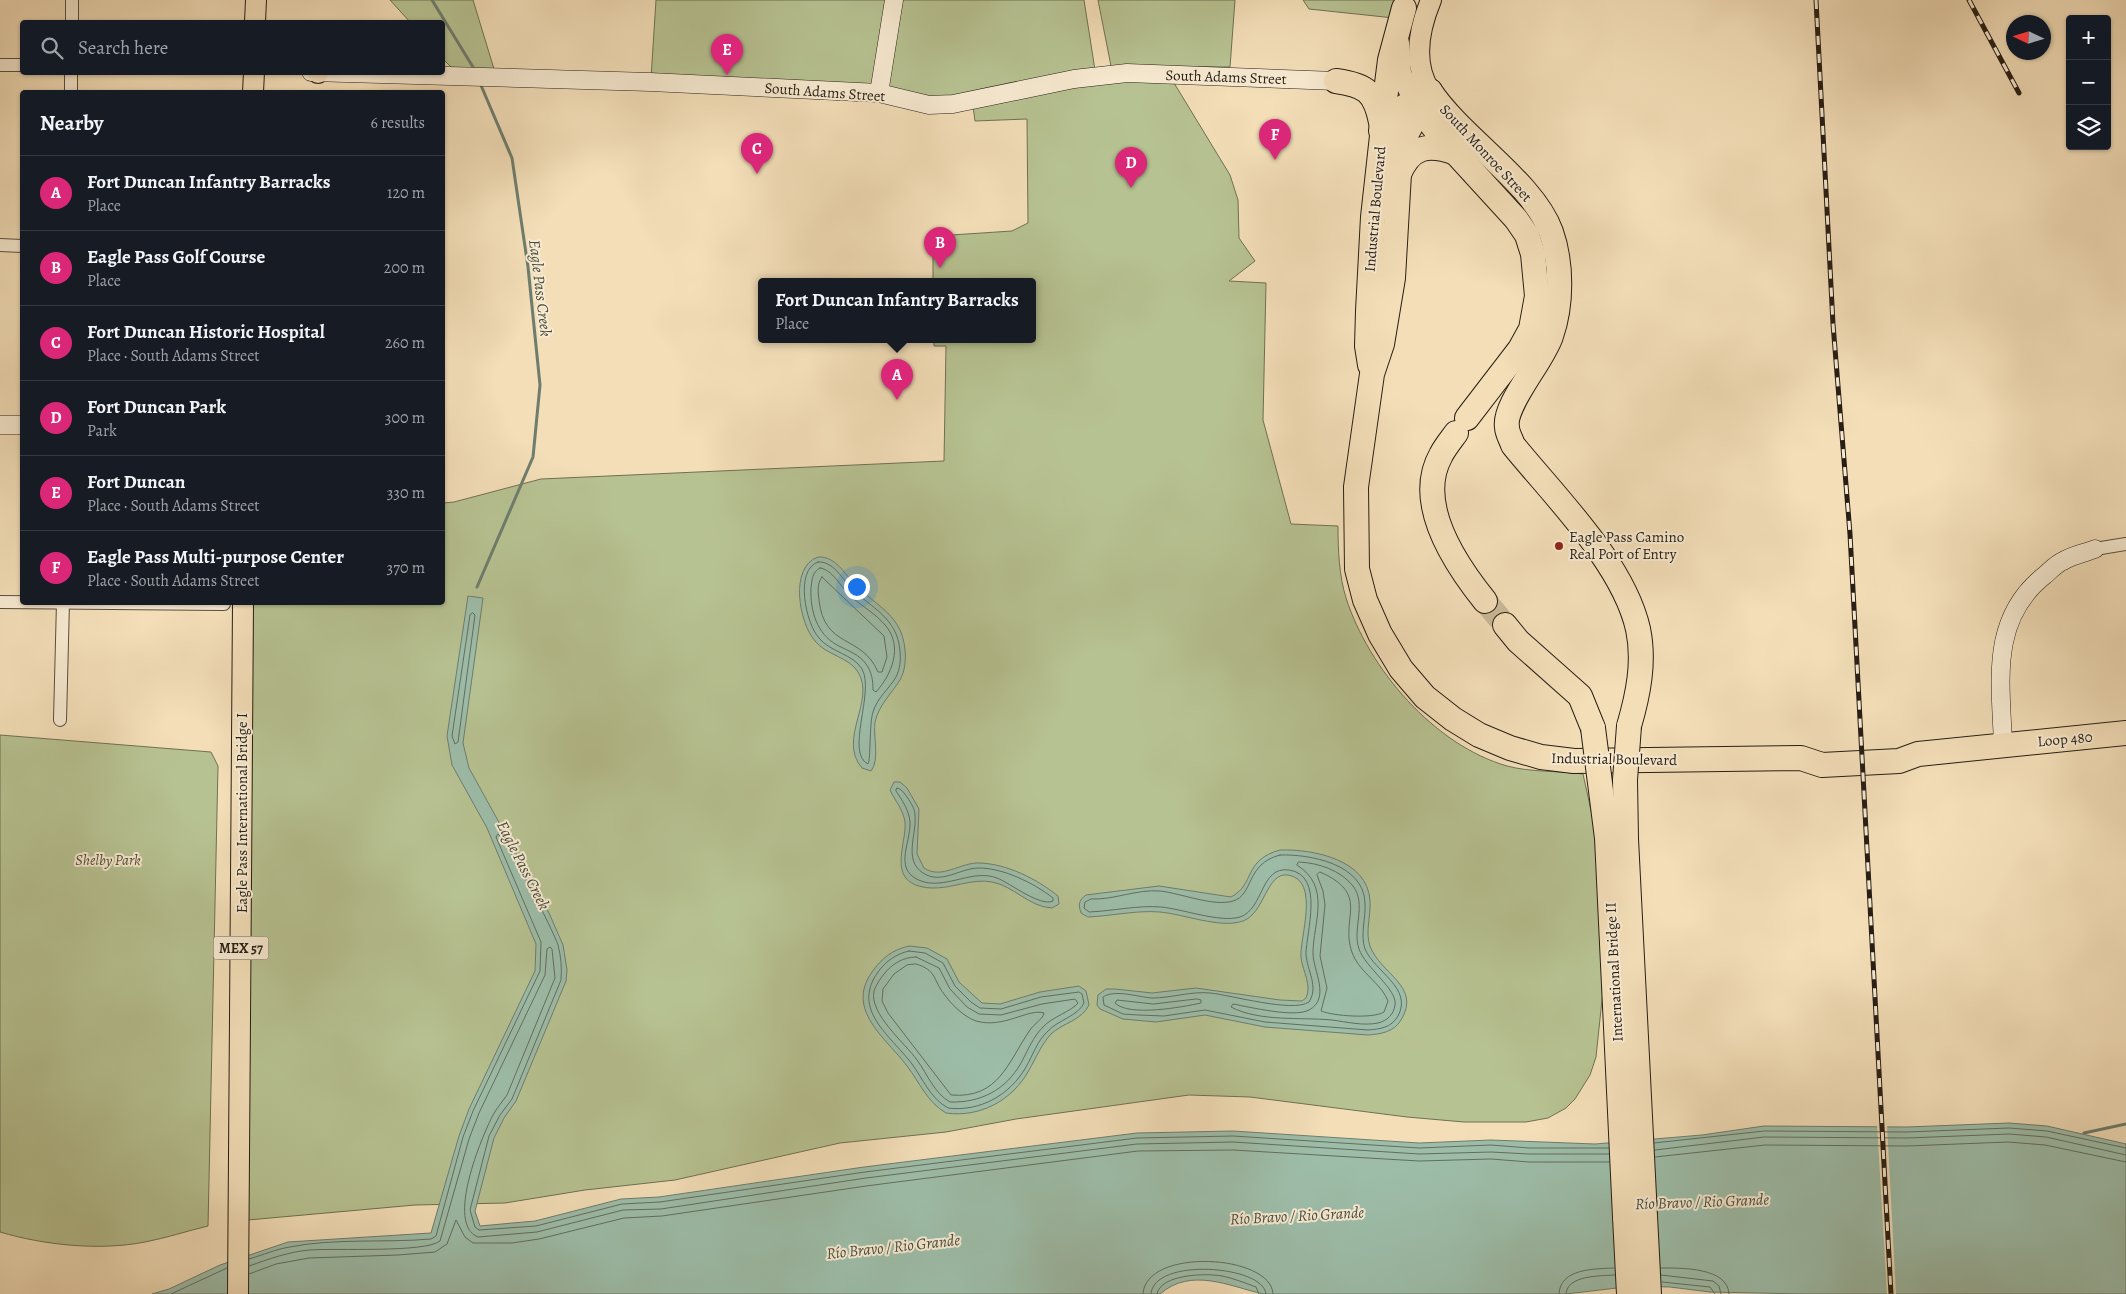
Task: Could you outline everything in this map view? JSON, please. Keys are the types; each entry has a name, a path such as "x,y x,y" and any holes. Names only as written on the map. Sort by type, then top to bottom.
{"highway":[{"path":"1381,136 1392,46 1406,4"},
{"path":"1336,81 1358,77 1372,71 1380,64 1392,46"},
{"path":"1336,81 1355,84 1370,94 1378,111 1381,136"},
{"name":"Industrial Boulevard","path":"1372,374 1367,346 1368,311 1381,136 1392,118 1402,107 1421,101"},
{"name":"Industrial Boulevard","path":"1421,101 1407,133 1400,156 1393,278 1382,344 1372,374 1356,487 1357,569 1365,600 1380,634 1401,668 1425,697 1453,719 1480,735 1510,748 1540,757 1614,762 1801,758 1824,750 1898,747 1918,754 2003,745"},
{"name":"South Monroe Street","path":"1421,101 1456,153 1516,219 1527,235 1533,254 1545,318 1551,338 1508,410 1506,426 1513,445 1595,545 1630,602 1638,630 1641,661 1638,695 1628,726"},
{"name":"South Monroe Street","path":"1421,101 1451,118 1521,188 1540,211 1550,231 1556,253 1558,280 1545,318 1531,330 1520,349 1440,456 1434,478 1434,503 1440,528 1452,555 1485,601"},
{"path":"1398,176 1404,162 1421,149 1440,147 1456,153"},
{"name":"International Bridge II","path":"1505,625 1518,640 1580,696 1593,728 1607,838 1635,1217"},
{"name":"International Bridge II","path":"1628,726 1626,839 1635,1217"},
{"name":"Loop 480","path":"2003,745 2126,733"},
{"path":"1629,1294 1635,1217"},
{"path":"1635,1217 1649,1294"}],"main road":[{"path":"1421,101 1424,81 1419,47 1421,29 1431,0"},
{"path":"1406,4 1398,50 1401,73 1421,101"},
{"path":"253,90 254,75"},
{"name":"Eagle Pass International Bridge I","path":"234,605 238,1294"}],"street":[{"path":"72,0 72,20"},
{"path":"878,93 894,0"},
{"path":"0,65 20,65"},
{"name":"South Adams Street","path":"393,75 878,93 929,105 954,104 1074,79 1127,73 1336,81"},
{"path":"71,75 71,90"},
{"path":"0,245 20,246"},
{"path":"0,425 20,425"},
{"path":"2003,745 2000,669 2003,638 2013,613 2032,585 2063,561 2095,549 2126,544"},
{"path":"0,602 20,602"},
{"path":"60,720 63,605"}],"green space":[{"path":"390,0 473,0 494,69 455,71 445,61 445,20 408,20"},
{"path":"656,0 889,0 874,89 651,78"},
{"path":"895,0 1084,0 1095,70 939,99 888,88"},
{"path":"1098,0 1235,0 1230,67 1111,66"},
{"path":"1303,0 1402,0 1394,18 1309,9"},
{"path":"1171,78 1230,175 1238,200 1239,238 1255,261 1229,281 1266,283 1263,420 1291,524 1338,526 1342,580 1346,598 1357,625 1388,677 1408,701 1430,722 1454,741 1480,756 1516,768 1583,774 1597,838 1604,981 1596,1057 1590,1075 1575,1099 1566,1108 1548,1118 1526,1122 1464,1122 1407,1117 1250,1097 1189,1095 1016,1119 946,1132 840,1143 675,1180 585,1190 505,1203 415,1205 248,1220 253,605 445,605 445,503 541,479 944,461 946,346 934,346 934,343 1036,343 1036,278 933,278 933,251 936,236 1012,231 1028,223 1027,119 975,121 973,106 1088,82"},
{"name":"Shelby Park","path":"0,735 211,752 218,766 208,1226 161,1239 109,1246 53,1243 0,1232"}],"water":[{"path":"818,557 830,559 839,566 864,593 888,613 899,628 903,638 904,669 900,680 882,705 875,722 875,761 871,771 862,768 855,757 853,745 863,695 862,683 858,672 849,663 825,650 815,641 809,633 801,609 800,583 803,572 809,563"},
{"name":"Río Bravo / Rio Grande","path":"468,596 483,598 463,743 469,768 549,913 563,945 567,970 566,981 516,1101 504,1118 494,1138 475,1211 480,1226 535,1221 621,1199 659,1197 864,1167 1137,1133 1233,1131 1419,1143 1491,1140 1595,1144 1702,1135 1764,1126 1907,1127 2009,1123 2047,1126 2126,1144 2126,1294 1804,1294 1710,1292 1670,1287 1634,1286 1566,1294 1263,1294 1224,1283 1197,1280 1184,1281 1160,1294 152,1294 169,1289 220,1265 288,1242 431,1233 459,1136 469,1109 535,971 536,944 487,828 452,765 447,736"},
{"path":"894,782 900,782 907,788 919,809 917,854 924,868 938,872 973,863 1001,866 1041,884 1058,896 1059,904 1052,908 1044,907 1000,884 992,882 977,881 931,888 916,885 907,880 901,862 905,822 901,809 890,790"},
{"path":"1280,850 1307,852 1336,859 1360,875 1367,887 1370,901 1368,935 1370,946 1375,956 1403,989 1406,998 1406,1008 1401,1020 1395,1027 1382,1033 1368,1035 1265,1027 1205,1015 1156,1022 1123,1019 1100,1009 1097,1005 1098,995 1106,989 1152,993 1196,988 1280,1000 1302,1001 1306,998 1308,983 1301,958 1301,949 1306,898 1304,887 1298,879 1288,875 1281,876 1275,880 1250,917 1234,923 1213,922 1160,912 1133,912 1088,917 1081,913 1080,902 1086,895 1159,886 1231,897 1244,886 1260,860 1268,854"},
{"path":"909,946 927,948 947,959 959,982 982,1003 1000,1004 1040,992 1079,986 1086,991 1089,1005 1077,1018 1051,1034 1041,1047 1022,1081 1005,1098 983,1110 959,1114 946,1113 939,1109 929,1098 907,1066 880,1034 866,1011 863,999 865,986 872,972 888,955"}],"pier":[{"path":"1877,1124 1887,1124 1896,1294 1887,1294"}],"waterway":[{"name":"Eagle Pass Creek","path":"432,0 444,20"},
{"name":"Eagle Pass Creek","path":"445,21 476,72"},
{"name":"Eagle Pass Creek","path":"477,587 533,457 540,385 528,267 512,158 480,83"},
{"path":"2084,1133 2126,1124"}],"tunnel":[{"path":"1485,601 1505,625"}],"railway":[{"path":"1816,0 1833,324 1850,534 1891,1294"},
{"path":"1969,0 2019,93"}],"place":[{"name":"Fort Duncan","path":"727,75"},
{"name":"Eagle Pass Multi-purpose Center","path":"1275,160"},
{"name":"Fort Duncan Historic Hospital","path":"757,174"},
{"name":"Fort Duncan Park","path":"1131,188"},
{"name":"Eagle Pass Golf Course","path":"940,268"},
{"name":"Fort Duncan Infantry Barracks","path":"897,400"},
{"name":"Eagle Pass Camino Real Port of Entry","path":"1559,546"}]}
